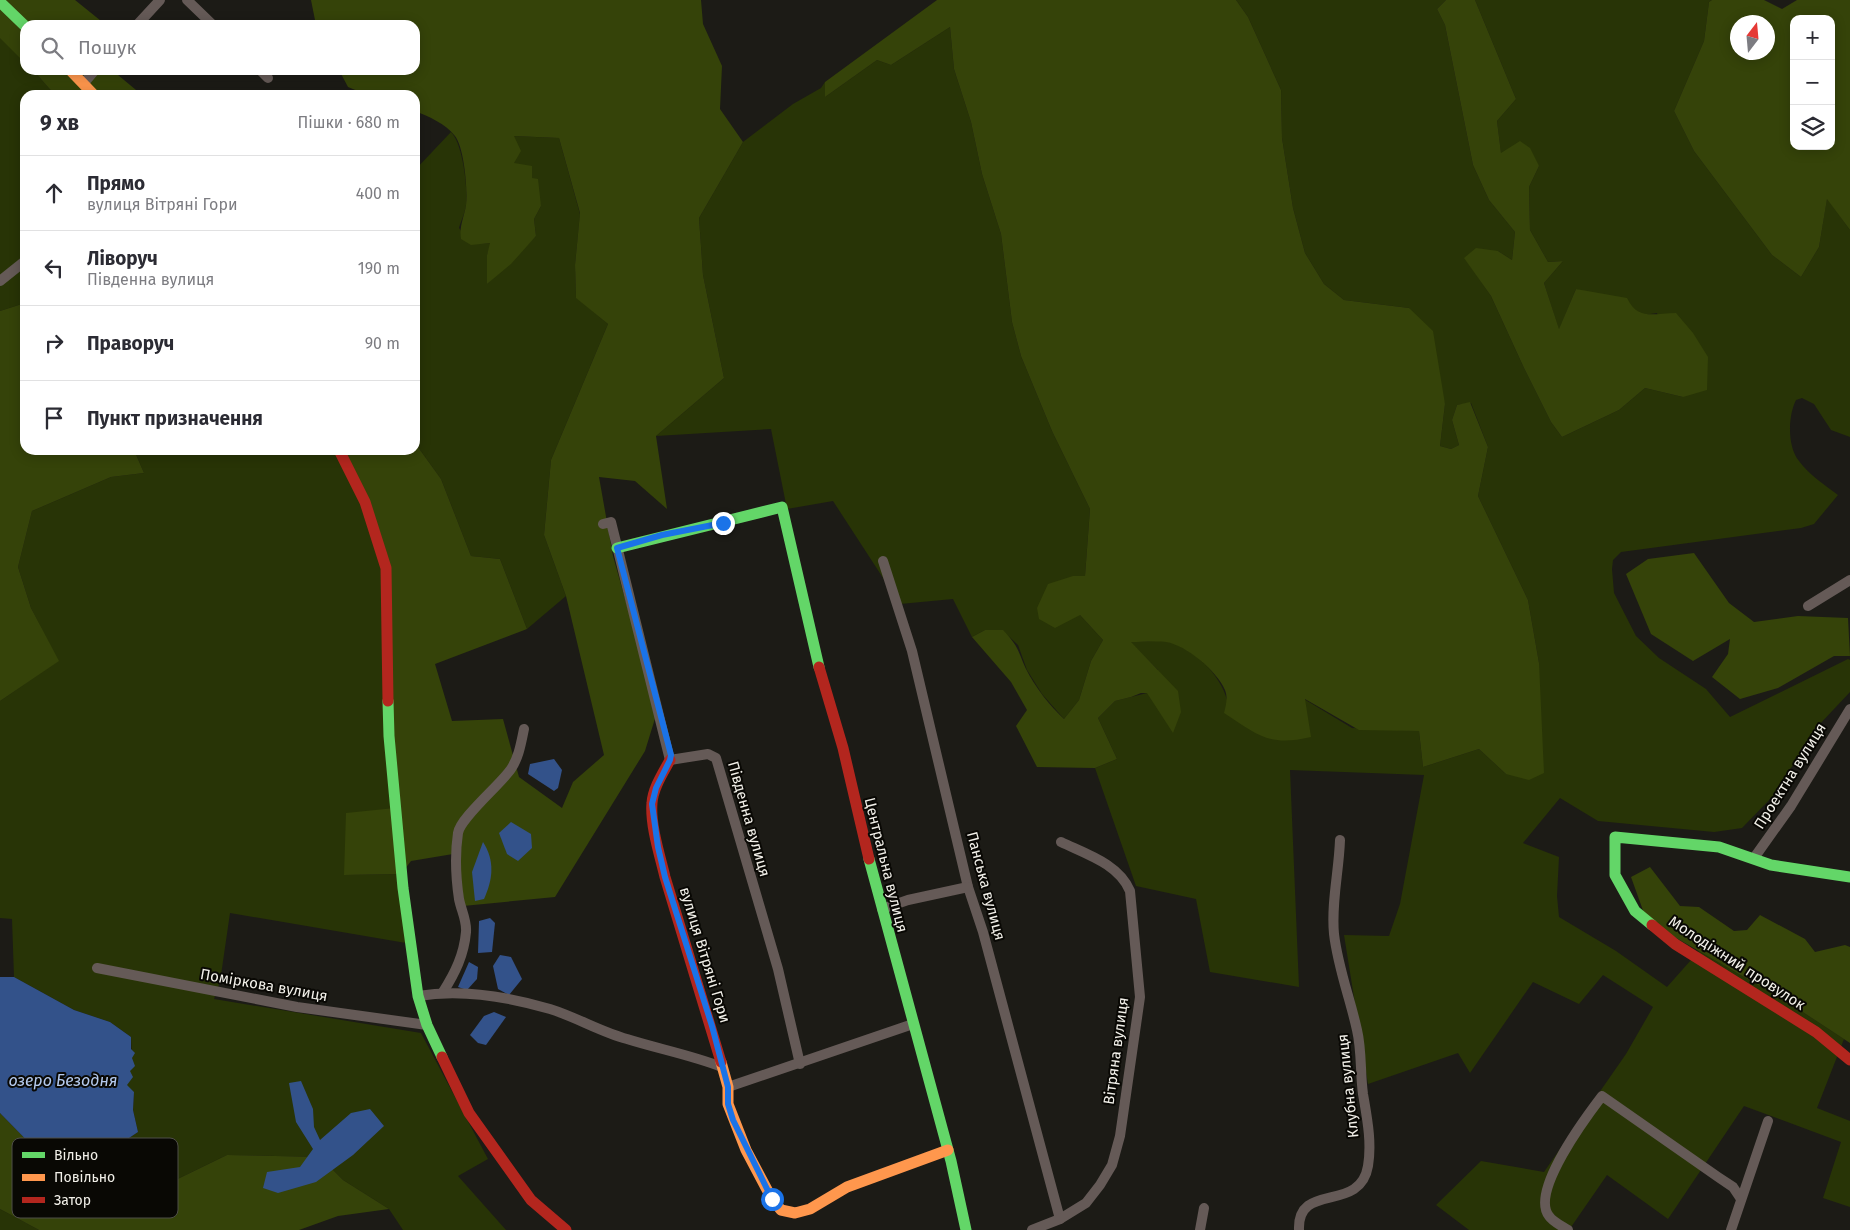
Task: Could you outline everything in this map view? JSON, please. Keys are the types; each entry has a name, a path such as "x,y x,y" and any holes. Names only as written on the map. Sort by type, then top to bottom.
{"street":[{"path":"142,20 160,0"},
{"path":"187,0 208,20"},
{"path":"0,2 20,21"},
{"path":"75,75 90,90"},
{"path":"84,83 91,75"},
{"path":"265,75 268,78"},
{"path":"0,281 20,265"},
{"path":"342,455 365,502 386,568 389,736 403,888 418,996 427,1025 469,1113 531,1200 566,1230"},
{"name":"Центральна вулиця","path":"617,548 782,507 813,648 843,748 859,824 948,1150 966,1230"},
{"path":"603,524 611,522 670,760"},
{"name":"Панська вулиця","path":"882,561 912,651 968,887 983,932 1060,1219"},
{"path":"1808,606 1850,580"},
{"name":"Проектна вулиця","path":"1754,858 1791,806 1850,709"},
{"path":"443,992 462,956 466,931 466,920 457,885 458,832 463,821 486,799 512,768 517,757 524,729"},
{"name":"Південна вулиця","path":"670,760 708,754 716,758 778,969 800,1064"},
{"name":"вулиця Вітряні Гори","path":"670,760 656,788 652,804 653,821 665,877 712,1026 728,1087 728,1104 733,1120 772,1199 781,1210 794,1213 810,1209 847,1187 948,1150"},
{"name":"Молодіжний провулок","path":"1754,858 1719,847 1615,837 1615,875 1635,911 1675,944 1816,1032 1850,1060"},
{"name":"Клубна вулиця","path":"1299,1230 1301,1212 1307,1205 1315,1200 1344,1195 1355,1189 1364,1181 1368,1166 1369,1126 1358,1031 1340,973 1334,933 1340,840"},
{"name":"Вітряна вулиця","path":"1032,1230 1060,1219 1086,1203 1112,1165 1120,1136 1140,997 1130,891 1125,879 1101,862 1061,842"},
{"path":"1754,858 1790,869 1850,877"},
{"path":"882,909 908,900 968,887"},
{"name":"Поміркова вулиця","path":"97,968 297,1006 427,1025"},
{"path":"418,996 443,992 518,1001 551,1010 582,1024 628,1040 700,1058 722,1067"},
{"path":"728,1087 913,1024"},
{"path":"1568,1230 1549,1216 1544,1201 1547,1188 1557,1166 1602,1096 1733,1187 1741,1199"},
{"path":"1731,1230 1768,1121"},
{"path":"1200,1230 1204,1208"}],"green space":[{"path":"0,0 75,0 100,20 20,20 20,58 0,38"},
{"path":"311,0 701,0 703,24 722,66 720,109 743,142 699,218 703,275 724,378 656,436 667,509 635,481 599,477 613,556 657,712 645,751 555,897 463,906 453,854 411,861 401,874 344,875 346,813 395,808 386,568 341,455 420,455 420,450 441,479 471,556 500,559 527,629 435,664 452,721 503,719 519,777 562,808 573,782 604,755 566,596 544,535 551,460 608,324 576,298 575,265 580,213 559,138 514,136 521,151 514,163 532,166 532,178 538,179 541,206 534,219 536,236 511,264 487,284 487,255 490,243 471,245 461,239 466,205 465,169 461,149 455,136 442,124 420,113 420,90 355,90 348,87 342,75 420,75 420,20 315,20"},
{"path":"937,0 1236,0 1248,17 1281,90 1282,138 1293,208 1305,253 1324,284 1344,300 1409,308 1433,331 1445,404 1440,446 1451,449 1459,445 1452,420 1457,405 1470,402 1488,447 1478,496 1528,600 1539,663 1544,773 1529,780 1506,774 1479,749 1423,767 1419,731 1359,730 1305,699 1311,737 1284,741 1264,737 1224,713 1227,699 1225,690 1208,667 1183,648 1166,642 1131,642 1178,691 1181,712 1173,733 1147,693 1141,693 1115,701 1098,718 1117,759 1095,768 1037,767 1016,726 1027,710 1011,682 972,637 985,630 1003,630 1015,645 1038,689 1064,719 1079,700 1091,661 1103,640 1080,615 1055,628 1039,619 1037,608 1048,584 1073,576 1085,576 1090,509 1052,431 1021,356 1012,322 1001,234 982,174 971,122 954,69 950,27 891,65 877,60 825,97 825,82"},
{"path":"1236,0 1446,0 1437,9 1445,25 1473,165 1489,200 1515,232 1512,260 1498,251 1465,258 1491,296 1551,422 1562,437 1619,410 1645,388 1683,397 1657,313 1643,315 1632,308 1576,289 1559,330 1544,283 1563,261 1548,262 1530,230 1529,187 1539,166 1501,154 1497,121 1516,99 1475,0 1712,0 1709,2 1704,41 1674,111 1694,151 1772,255 1801,277 1819,247 1827,198 1850,230 1850,437 1831,430 1814,404 1802,398 1796,400 1790,422 1792,447 1795,455 1812,475 1838,495 1814,524 1801,528 1621,552 1613,560 1612,569 1614,593 1636,636 1659,658 1706,689 1730,717 1848,659 1850,660 1850,692 1818,726 1773,796 1742,828 1714,832 1598,821 1560,798 1523,843 1559,857 1557,896 1559,917 1616,951 1667,987 1699,951 1789,1003 1844,1039 1817,1108 1850,1121 1850,1207 1823,1198 1841,1142 1744,1106 1668,1219 1607,1175 1569,1230 1469,1230 1436,1205 1481,1161 1544,1172 1626,1054 1653,1007 1603,975 1579,1004 1533,982 1470,1073 1458,1053 1368,1084 1344,935 1389,936 1400,904 1424,775 1290,770 1299,987 1210,972 1196,899 1136,886 1095,768 1117,759 1098,718 1115,701 1147,693 1158,670 1130,642 1155,641 1178,645 1205,664 1219,681 1227,700 1304,699 1352,728 1419,731 1423,767 1479,749 1506,774 1539,663 1528,600 1478,496 1488,447 1471,403 1457,405 1452,420 1459,445 1451,449 1440,446 1445,404 1409,308 1344,300 1324,284 1305,253 1293,208 1282,138 1281,90 1248,17"},
{"path":"1446,0 1475,0 1516,99 1497,121 1501,153 1520,141 1530,148 1539,166 1529,187 1530,230 1548,262 1563,261 1544,283 1559,329 1576,289 1627,298 1636,310 1642,313 1676,313 1693,333 1708,357 1707,390 1683,397 1645,388 1619,410 1562,437 1551,422 1491,296 1464,258 1476,248 1498,251 1512,260 1515,232 1489,200 1473,165 1445,25 1437,9"},
{"path":"1712,0 1764,0 1782,9 1797,0 1850,0 1850,230 1827,199 1819,247 1801,277 1772,255 1694,151 1674,111 1704,41 1709,2"},
{"path":"950,27 954,69 971,122 982,174 1001,234 1012,322 1021,356 1052,431 1090,509 1085,576 1073,576 1080,615 1103,640 1091,661 1079,700 1064,719 1042,694 1027,670 1018,645 1002,630 985,630 972,637 953,599 900,604 833,501 787,509 771,429 656,436 724,378 703,275 699,218 743,142 793,104 821,88 825,82 825,97 877,60 891,65"},
{"path":"0,37 20,57 20,75 37,75 51,90 20,90 20,305 0,311"},
{"path":"37,75 118,75 136,90 51,90"},
{"path":"451,132 462,156 466,188 465,208 459,228 471,244 491,243 487,255 487,284 536,236 534,219 541,206 532,178 513,163 514,136 559,138 580,214 575,265 576,297 608,324 551,460 544,535 566,596 527,629 500,559 471,556 441,479 420,450 420,165"},
{"path":"20,305 20,455 136,455 144,473 111,477 32,511 18,567 31,608 59,661 0,701 0,311"},
{"path":"136,455 341,455 386,568 395,808 344,875 401,874 406,943 230,913 220,982 214,999 421,1033 488,1159 458,1176 506,1230 403,1230 389,1209 343,1180 320,1157 227,1155 178,1179 178,1138 129,1138 138,1132 133,1110 134,1093 126,1085 132,1058 131,1037 110,1022 74,1010 14,977 12,919 0,918 0,701 58,661 31,608 18,567 32,511 111,477 144,473"},
{"path":"1694,553 1729,603 1754,622 1798,616 1848,618 1850,656 1834,656 1778,688 1740,699 1712,677 1728,654 1730,639 1693,661 1651,634 1626,574 1648,559"},
{"path":"1650,867 1680,906 1699,907 1734,931 1747,930 1760,915 1805,939 1815,952 1845,945 1850,947 1850,1043 1789,1003 1657,927 1645,916 1631,877"},
{"path":"0,1113 24,1138 12,1138 12,1215 0,1209"},
{"path":"227,1155 320,1157 343,1180 389,1209 338,1216 299,1230 39,1230 17,1218 178,1218 178,1179"},
{"path":"0,1209 12,1215 12,1218 17,1218 39,1230 0,1230"}],"water":[{"path":"554,759 562,770 558,788 554,791 528,774 530,764"},
{"path":"511,822 531,834 532,848 518,861 507,854 499,833"},
{"path":"483,842 491,863 491,877 484,899 475,901 472,872"},
{"path":"490,918 495,923 492,952 478,953 479,921"},
{"path":"500,955 511,957 522,979 509,995 498,989 493,966"},
{"path":"469,962 478,967 477,979 467,990 458,987"},
{"name":"озеро Безодня","path":"0,977 14,977 74,1010 110,1022 131,1037 131,1049 135,1053 132,1058 135,1066 130,1071 133,1077 127,1085 134,1092 133,1110 138,1132 129,1138 24,1138 0,1113"},
{"path":"494,1012 506,1017 486,1045 478,1043 470,1035 484,1016"},
{"path":"301,1081 313,1109 314,1127 320,1140 351,1113 370,1109 384,1126 353,1155 316,1182 278,1193 263,1188 267,1172 300,1167 313,1149 296,1122 289,1083"}],"traffic: fast":[{"path":"0,2 20,21"},
{"path":"617,548 782,507 819,667"},
{"path":"388,701 389,736 403,888 418,996 427,1025 442,1057"},
{"path":"1652,925 1635,911 1615,875 1615,837 1719,847 1771,865 1850,877"},
{"path":"869,859 951,1161 966,1230"}],"traffic: slow":[{"path":"75,75 89,90"},
{"path":"721,1062 728,1087 728,1104 746,1150 772,1199 781,1210 795,1213 810,1209 847,1187 948,1150"}],"traffic: jam":[{"path":"342,455 365,502 386,568 388,701"},
{"path":"819,667 843,748 869,859"},
{"path":"670,760 654,792 652,803 654,831 665,877 721,1062"},
{"path":"1652,925 1675,944 1816,1032 1850,1060"},
{"path":"442,1057 469,1113 531,1200 566,1230"}],"route":[{"path":"723,523 662,535 617,548 671,755 656,788 652,804 653,821 665,877 712,1026 728,1087 728,1104 733,1120 746,1150 772,1199"}]}
